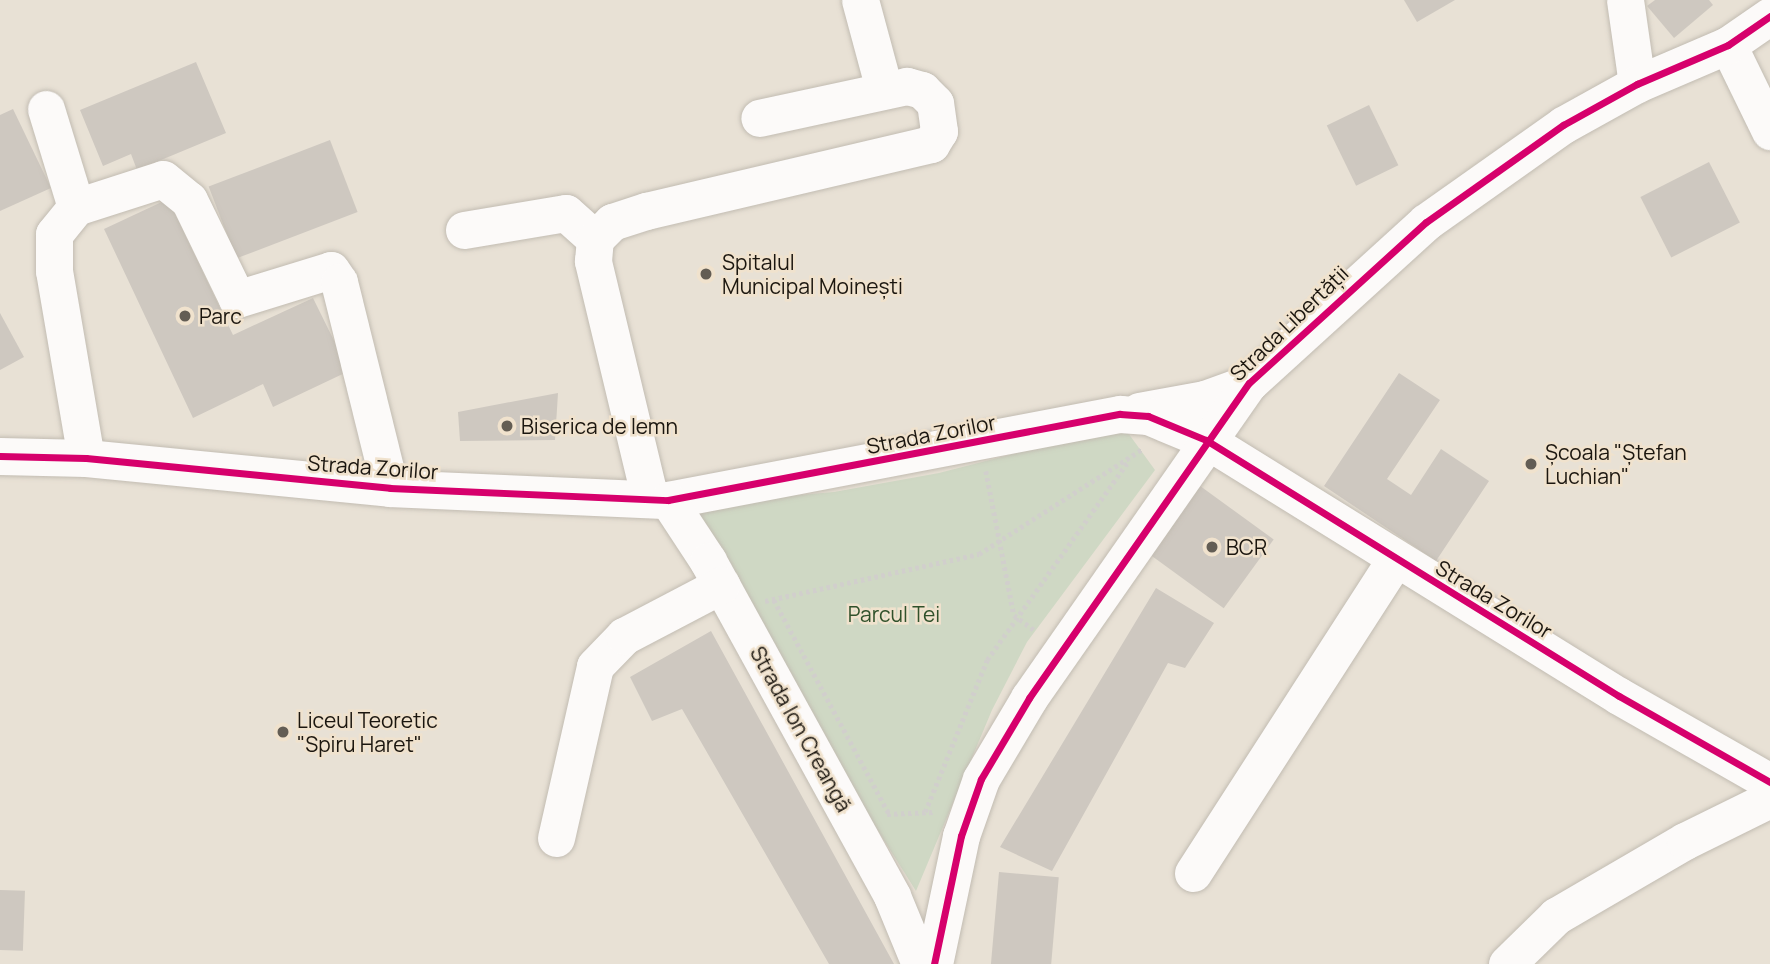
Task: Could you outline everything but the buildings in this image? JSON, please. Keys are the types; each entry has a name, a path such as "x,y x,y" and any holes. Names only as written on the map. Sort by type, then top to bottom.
{"street":[{"path":"860,0 884,89"},
{"path":"1625,0 1636,83"},
{"name":"Strada Libertății","path":"934,964 951,880 970,811 1005,735 1060,651 1191,433 1426,222 1563,125 1636,83 1728,45 1770,16"},
{"path":"1728,45 1770,131"},
{"path":"464,230 566,213 595,239 612,222 646,211 931,144 939,131 935,103 922,90 907,86 759,118"},
{"path":"47,109 76,207"},
{"path":"86,458 54,271 54,234 76,207 163,179 189,200 237,299 331,270 340,282 390,488"},
{"name":"Strada Ion Creangă","path":"595,239 593,261 659,500 728,596 892,896 920,964"},
{"path":"1120,414 1205,399 1249,383"},
{"name":"Strada Zorilor","path":"0,456 86,458 390,488 659,500 1120,414 1148,416 1191,433 1727,761 1770,782"},
{"path":"1193,873 1395,560"},
{"path":"556,838 595,666 624,636 728,596"},
{"path":"1507,964 1556,916 1685,841 1770,799"},
{"path":"892,896 912,902 951,880"}],"path":[{"path":"728,596 774,600 957,560 1000,544 1131,457 1191,433"},
{"path":"981,442 1014,615 1060,651"},
{"path":"925,813 962,710 1014,615 1131,457"},
{"path":"774,600 889,814"},
{"path":"848,815 970,811"}],"green space":[{"name":"Parcul Tei","path":"1123,426 1155,470 1027,642 992,710 916,891 771,661 694,504 834,492 939,473"}],"cycle path":[{"path":"934,964 961,836 981,779 1029,698 1249,383 1426,222 1563,125 1637,84 1728,45 1770,16"},
{"path":"0,456 86,458 390,488 668,500 1120,414 1148,416 1206,440 1619,696 1770,782"}],"place":[{"name":"Spitalul Municipal Moinești","path":"706,274"},
{"name":"Parc","path":"185,316"},
{"name":"Biserica de lemn","path":"507,426"},
{"name":"Școala \"Ștefan Luchian\"","path":"1531,464"},
{"name":"BCR","path":"1212,547"},
{"name":"Liceul Teoretic \"Spiru Haret\"","path":"283,732"}]}
